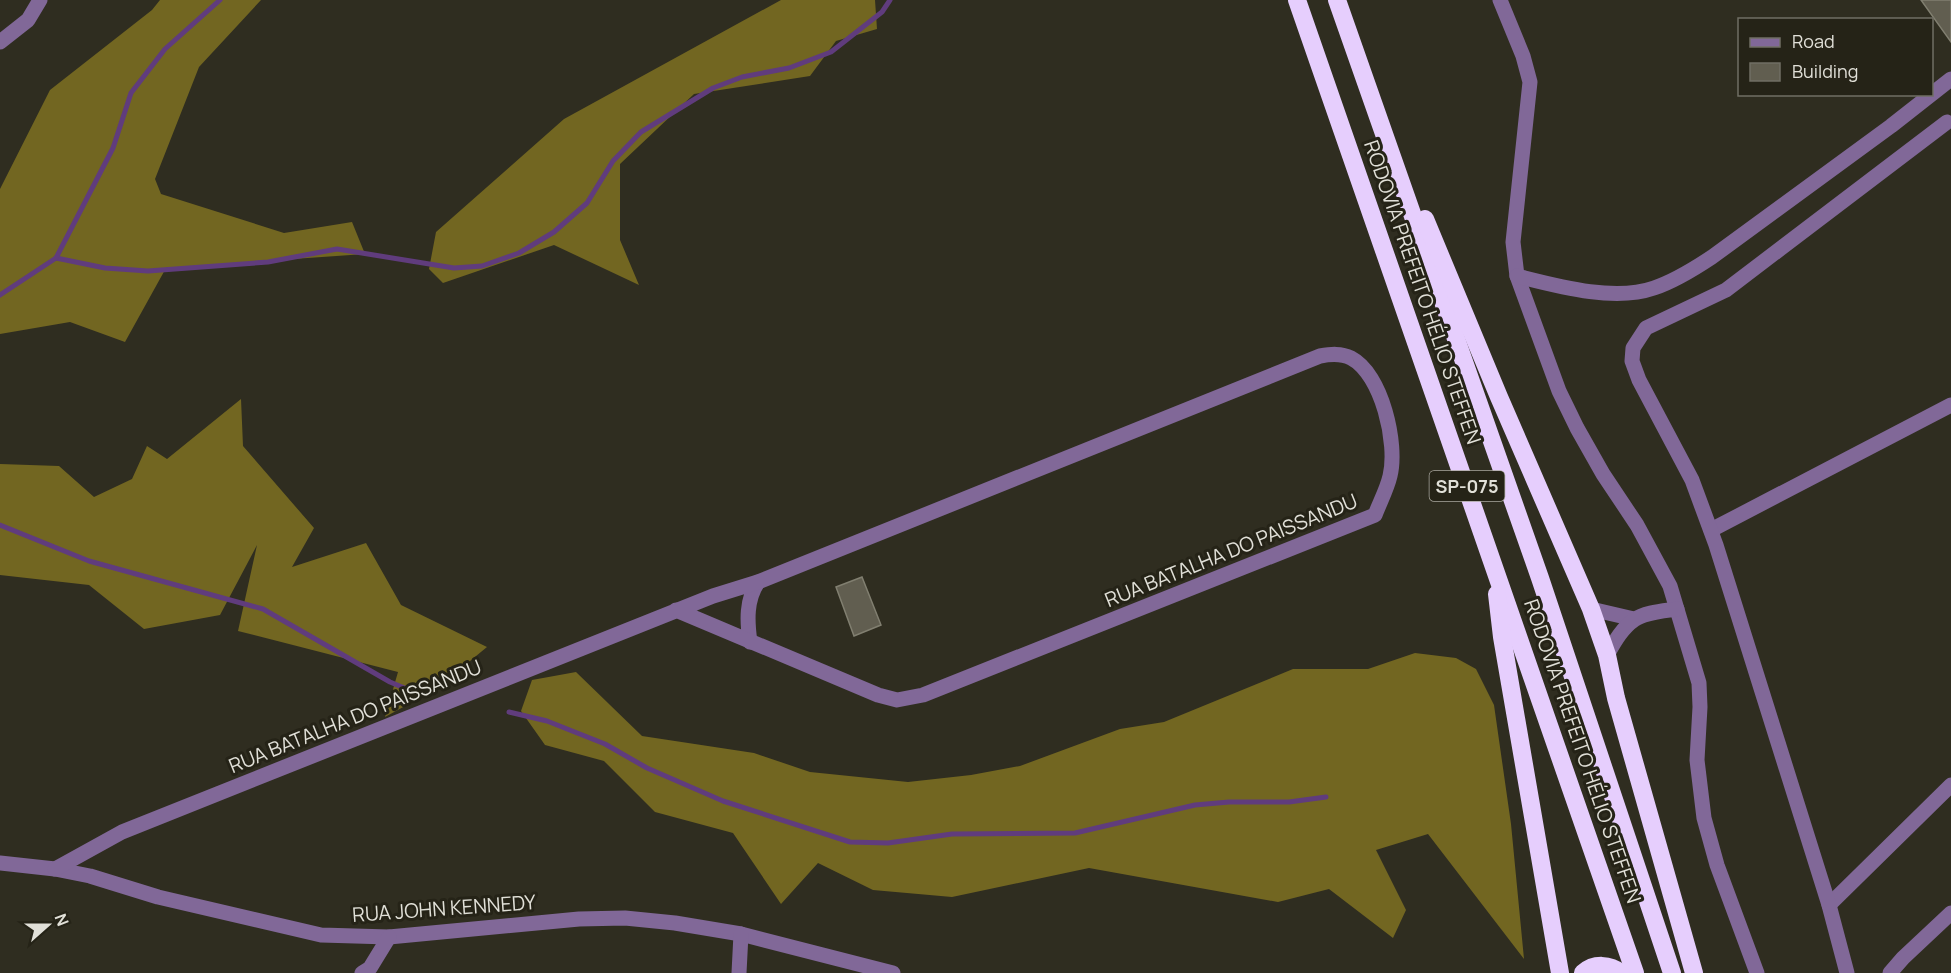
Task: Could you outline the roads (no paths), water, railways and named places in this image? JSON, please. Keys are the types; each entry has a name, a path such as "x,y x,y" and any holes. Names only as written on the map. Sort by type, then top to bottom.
{"highway":[{"name":"RODOVIA PREFEITO HÉLIO STEFFEN","path":"1297,0 1635,973"},
{"name":"RODOVIA PREFEITO HÉLIO STEFFEN","path":"1337,0 1540,578 1672,973"},
{"path":"1351,39 1499,397 1591,609 1607,656 1616,698 1694,973"},
{"path":"1494,563 1502,637 1560,973"},
{"path":"1583,973 1596,966 1604,965 1615,968 1621,973"}],"street":[{"path":"0,42 28,20 40,0"},
{"path":"1500,0 1523,56 1530,82 1513,242 1517,276 1563,400 1603,474 1637,525 1670,586 1699,683 1697,760 1704,818 1717,865 1757,973"},
{"path":"1933,93 1951,79"},
{"path":"1517,276 1572,290 1625,293 1653,288 1684,274 1712,257 1929,96"},
{"path":"1847,973 1829,905 1711,530 1692,480 1639,380 1632,361 1632,348 1646,328 1726,290 1947,122"},
{"name":"RUA BATALHA DO PAISSANDU","path":"55,869 122,832 676,610 758,582 1320,356 1334,353 1350,357 1359,363 1384,406 1392,437 1391,475 1375,515 924,695 897,700 878,695 676,610"},
{"path":"1711,530 1951,405"},
{"path":"750,642 748,610 751,592 758,582"},
{"path":"1591,609 1634,620"},
{"path":"1607,656 1614,643 1634,620 1646,615 1677,609"},
{"path":"1829,905 1951,785"},
{"name":"RUA JOHN KENNEDY","path":"0,863 55,869 90,876 158,897 321,935 389,937 579,919 625,918 675,923 741,934 893,973"},
{"path":"1890,973 1951,913"},
{"path":"739,973 741,934"},
{"path":"362,973 370,968 389,937"}],"waterway":[{"path":"0,295 56,258 113,148 131,93 165,49 220,0"},
{"path":"56,258 105,268 148,271 268,262 337,249 454,268 482,266 519,253 554,232 587,203 613,161 641,132 713,88 742,77 789,68 831,52 882,12 890,0"},
{"path":"0,525 89,561 263,609 390,682 421,695"},
{"path":"509,712 547,721 605,744 647,768 723,801 850,842 888,843 952,834 1075,833 1195,805 1229,802 1289,802 1326,797"}]}
